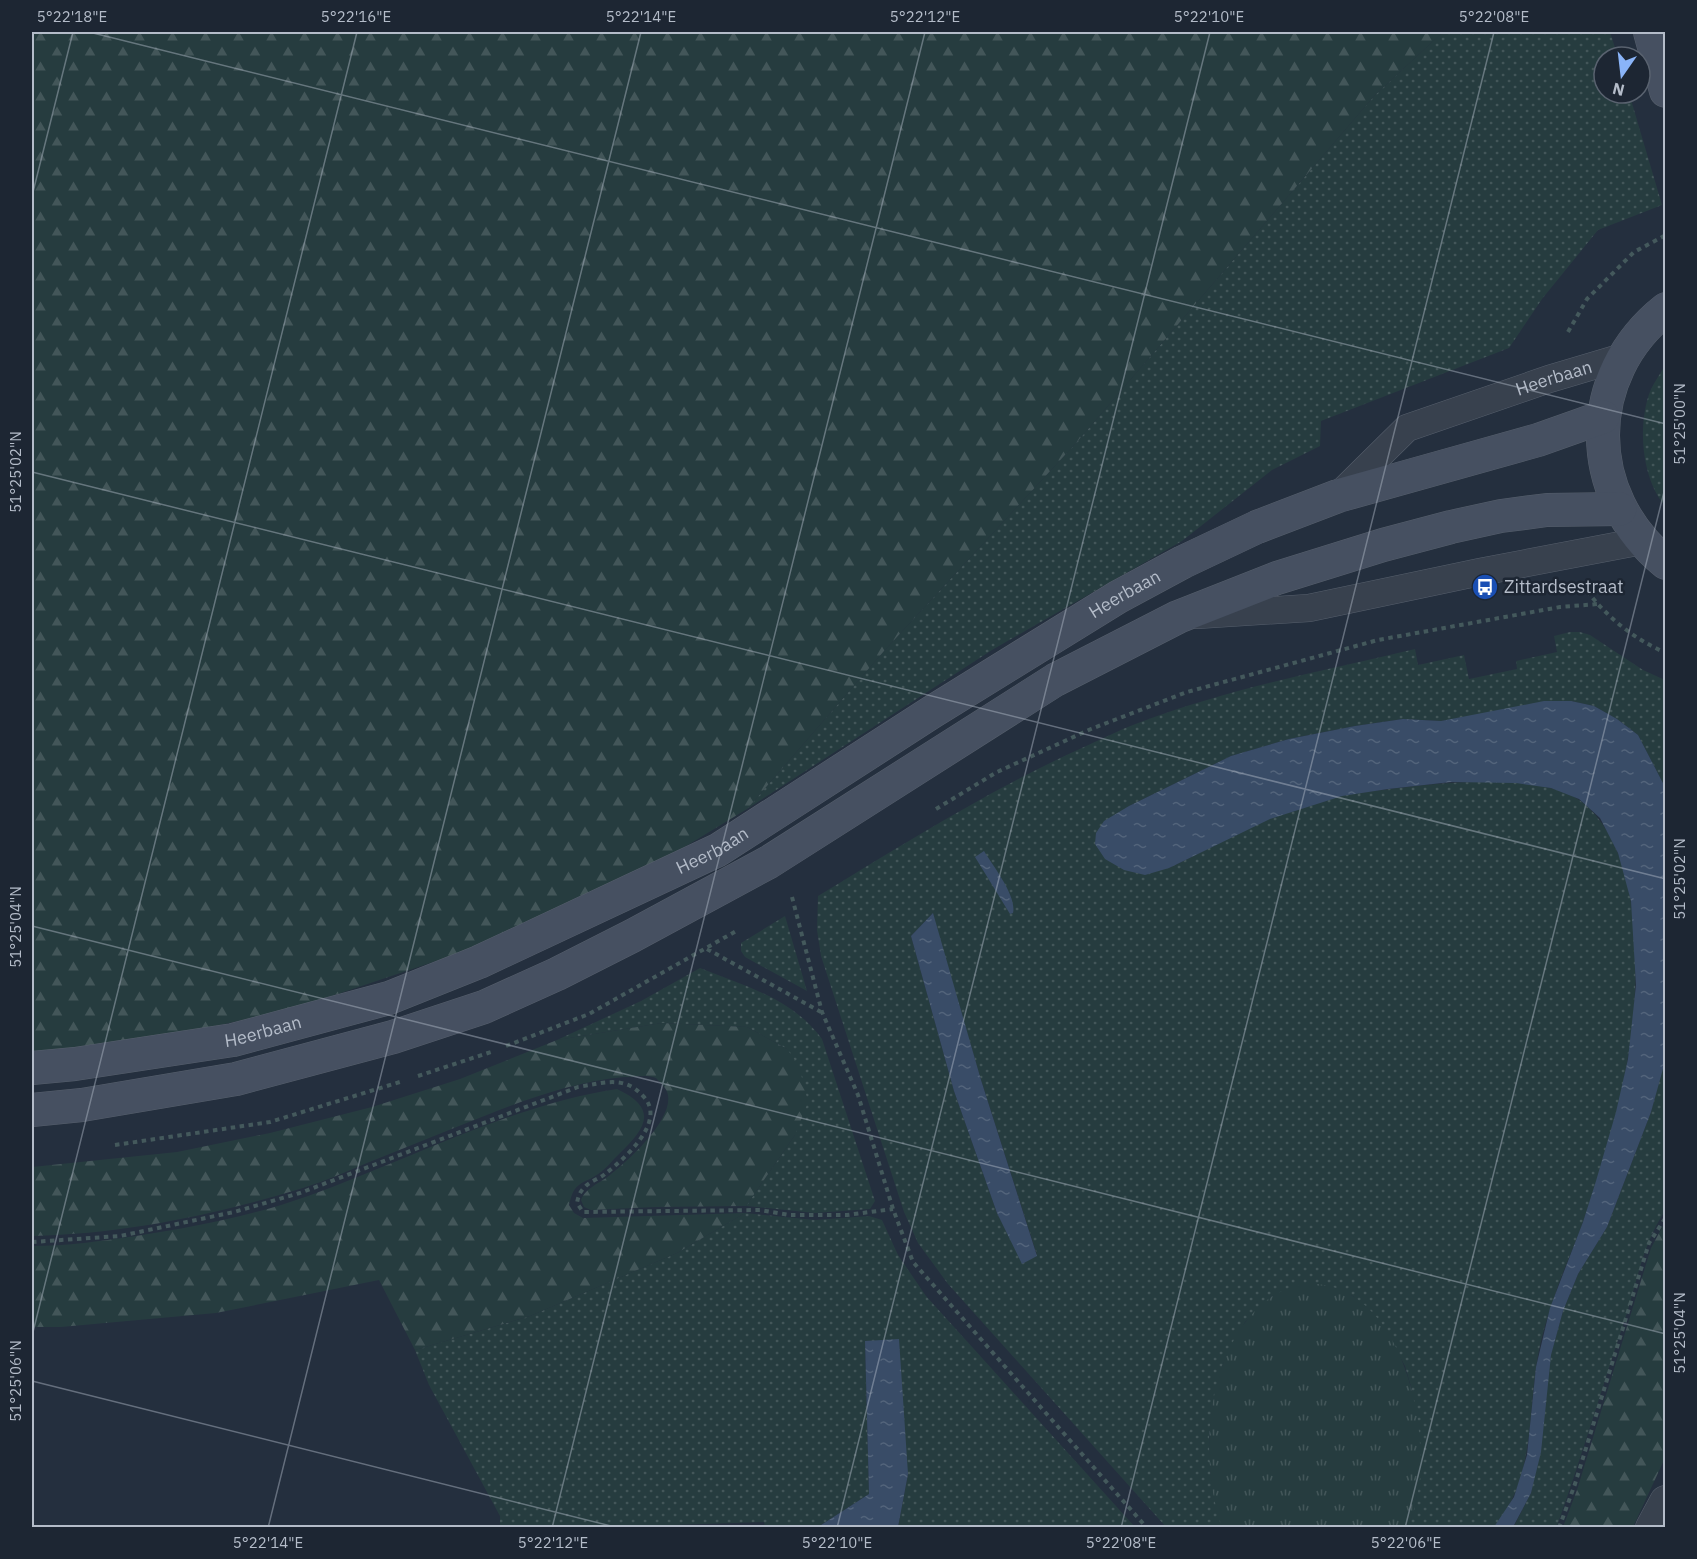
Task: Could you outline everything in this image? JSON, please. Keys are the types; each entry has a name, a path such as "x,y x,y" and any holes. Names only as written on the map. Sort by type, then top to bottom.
{"main road":[{"path":"1650,32 1665,91"},
{"path":"1665,309 1649,322 1623,357 1611,384 1603,417 1602,442 1606,468 1620,509 1642,541 1665,562"},
{"name":"Heerbaan","path":"32,1068 75,1064 233,1040 389,998 479,962 565,924 718,850 932,712 1118,597 1257,527 1338,496 1538,441 1603,417"},
{"name":"Heerbaan","path":"32,1110 82,1105 236,1079 393,1037 484,1007 557,974 632,936 769,862 1055,680 1178,616 1277,578 1383,545 1451,527 1501,516 1547,510 1620,509"}],"street":[{"path":"1652,1527 1665,1502"}],"lane":[{"name":"Heerbaan","path":"1338,496 1407,428 1549,379 1623,357"},
{"name":"Heerbaan","path":"1178,616 1309,608 1642,541"}],"path":[{"path":"1598,604 1622,627 1653,648 1665,653"},
{"path":"792,896 822,1012 858,1095 893,1209 913,1262 1147,1527"},
{"path":"708,949 822,1012"},
{"path":"32,1242 120,1236 234,1212 300,1193 578,1087 609,1082 627,1083 638,1090 647,1100 651,1110 651,1120 642,1138 623,1158 603,1176 585,1186 578,1196 577,1203 583,1212 760,1210 789,1215 847,1215 893,1209"},
{"path":"1559,1527 1575,1484 1649,1243 1665,1217"}],"green space":[{"path":"32,32 1443,32 1375,95 1076,443 884,651 747,809 650,868 526,931 290,1010 201,1029 32,1053"},
{"path":"1443,32 1610,32 1614,45 1592,45 1592,105 1633,105 1662,205 1598,230 1542,299 1509,348 1321,421 1320,446 1272,470 1182,541 992,650 747,809 884,651 1076,443 1375,95"},
{"path":"1665,365 1665,506 1657,494 1646,466 1643,434 1644,418 1651,389"},
{"path":"1570,632 1590,635 1643,670 1665,680 1665,787 1638,735 1617,719 1594,706 1571,701 1441,721 1403,719 1355,726 1289,739 1231,756 1129,806 1095,844 1100,850 1169,868 1271,818 1340,796 1403,787 1456,783 1514,783 1541,786 1564,792 1582,802 1603,825 1618,853 1628,886 1634,921 1635,994 1628,1057 1620,1098 1597,1179 1543,1333 1536,1368 1527,1451 1522,1471 1507,1510 1494,1527 1409,1527 1417,1495 1420,1454 1411,1387 1405,1366 1386,1331 1353,1296 1323,1285 1272,1296 1245,1322 1223,1364 1213,1403 1209,1438 1211,1477 1222,1527 1166,1527 948,1284 918,1243 904,1212 821,956 817,930 818,896 949,817 1015,781 1138,723 1206,700 1415,649 1418,665 1464,655 1469,679 1517,669 1516,661 1557,652 1554,636","holes":["932,914 981,1080 1037,1255 1023,1263 997,1213 954,1091 911,936"]},
{"path":"785,916 807,991 745,957 741,951 741,943"},
{"path":"700,968 751,988 783,1004 810,1025 822,1039 875,1201 870,1209 815,1213 746,1206 795,1135 787,1049 747,1027 662,1023 557,1040 641,1001"},
{"path":"662,1023 747,1027 787,1049 799,1066 808,1102 795,1135 746,1206 591,1210 584,1207 581,1200 586,1192 619,1167 640,1147 651,1135 666,1110 668,1098 664,1087 656,1078 640,1076 592,1082 547,1093 303,1188 236,1207 135,1227 32,1236 32,1167 177,1152 270,1133 372,1107 460,1079 557,1040"},
{"path":"1665,1058 1665,1211 1642,1260 1627,1313 1557,1526 1513,1528 1531,1493 1551,1354 1563,1311 1578,1274 1607,1227 1651,1112"},
{"path":"617,1089 639,1104 644,1120 636,1136 604,1169 575,1189 569,1205 574,1213 583,1218 745,1213 677,1253 530,1316 415,1350 379,1280 216,1313 61,1327 32,1327 32,1246 136,1236 244,1215 346,1182 499,1120 538,1107"},
{"path":"745,1213 815,1220 869,1216 882,1220 898,1255 926,1296 1135,1527 898,1527 908,1474 865,1342 869,1494 818,1527 765,1527 764,1522 614,1527 500,1527 500,1516 429,1385 415,1350 530,1316 677,1253"},
{"path":"1665,1222 1665,1458 1633,1527 1563,1527 1577,1490 1651,1248"},
{"path":"1306,1283 1337,1288 1363,1303 1381,1322 1395,1345 1406,1371 1414,1399 1421,1454 1416,1503 1409,1527 1222,1527 1214,1499 1209,1436 1220,1372 1232,1343 1249,1317 1271,1297"}],"water":[{"path":"1544,701 1571,701 1594,706 1617,719 1638,735 1665,787 1666,1058 1651,1112 1607,1227 1578,1274 1563,1311 1551,1355 1541,1452 1531,1493 1513,1527 1494,1527 1514,1497 1527,1455 1536,1367 1550,1308 1596,1181 1616,1112 1628,1059 1636,985 1631,901 1618,853 1600,818 1579,799 1551,788 1516,783 1451,782 1342,796 1270,819 1169,868 1145,875 1124,870 1105,859 1095,844 1096,833 1104,821 1129,806 1231,756 1289,739 1355,726 1403,719 1441,721"},
{"path":"984,851 1008,890 1013,913 1010,914 975,857"},
{"path":"933,913 981,1080 1037,1256 1022,1264 997,1213 954,1091 911,936"},
{"path":"899,1339 908,1474 898,1527 818,1527 869,1494 865,1341"}],"place":[{"name":"Zittardsestraat","path":"1485,587"}]}
